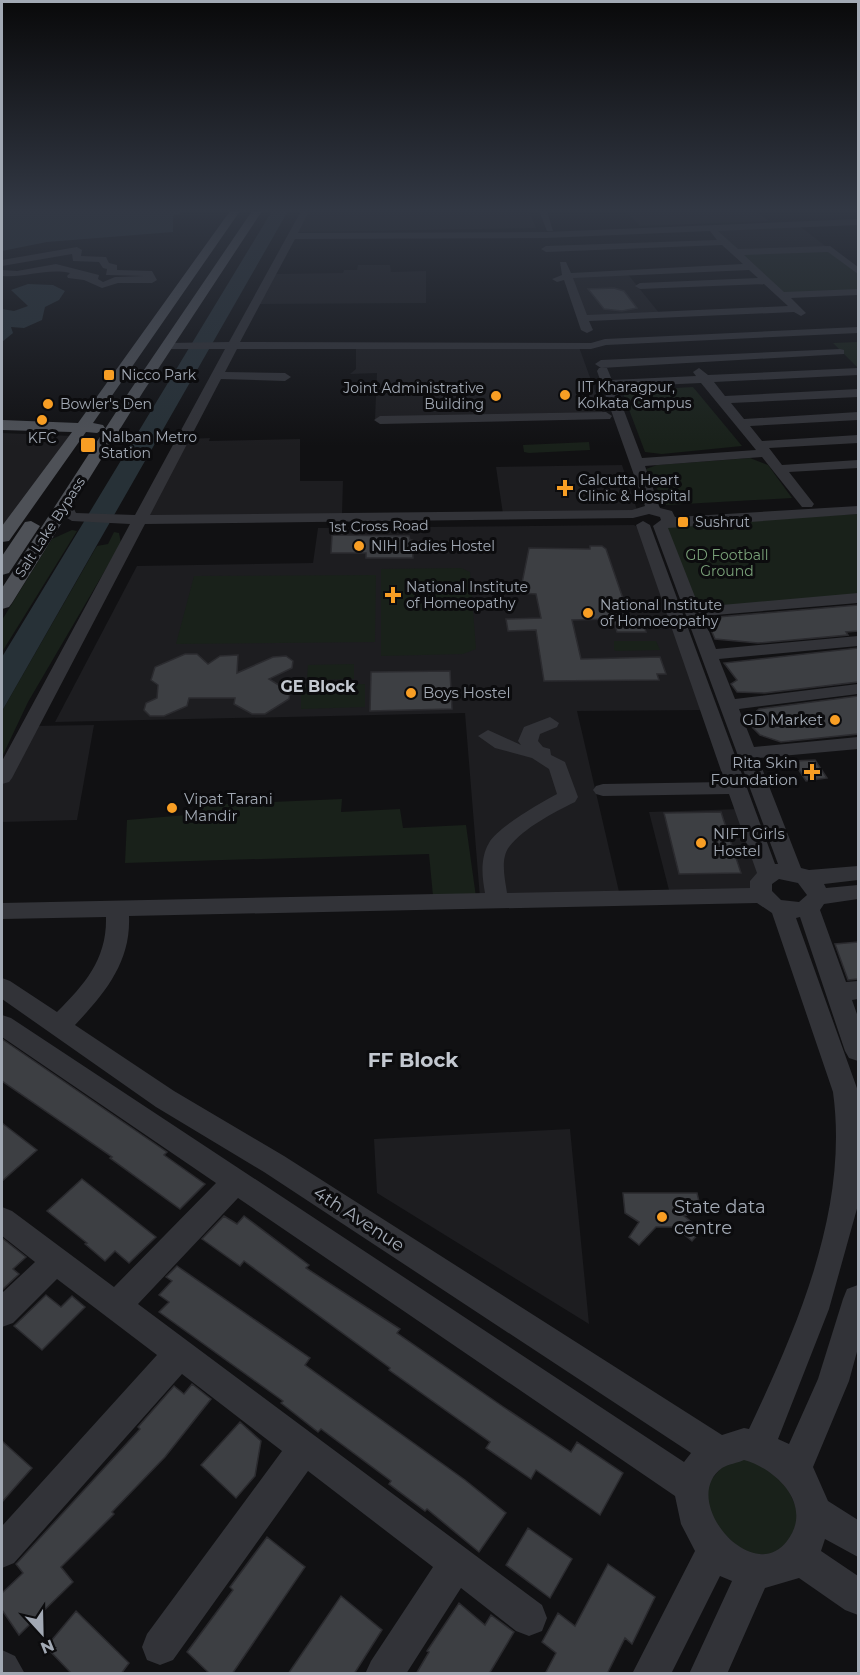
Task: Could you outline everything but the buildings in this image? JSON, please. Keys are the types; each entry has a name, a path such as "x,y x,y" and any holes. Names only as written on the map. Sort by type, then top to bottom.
{"main road":[{"name":"Salt Lake Bypass","path":"154,346 188,289"},
{"name":"Salt Lake Bypass","path":"2,568 192,289"},
{"name":"Salt Lake Bypass","path":"2,603 43,538 53,494 88,431 197,289"},
{"path":"2,425 88,431"},
{"path":"2,431 88,431"},
{"name":"Salt Lake Bypass","path":"2,540 53,494"}],"street":[{"path":"2,778 131,524 218,375 263,289"},
{"path":"566,289 586,341 607,419 693,612 744,746 791,891 852,1117 854,1152 852,1179 842,1228 796,1362 758,1448"},
{"path":"568,289 583,318 586,341 601,364 637,462 650,518 737,788 791,891 848,991 858,1052"},
{"path":"642,289 663,315"},
{"path":"646,294 691,289"},
{"path":"773,289 778,296 818,328"},
{"path":"778,296 858,292"},
{"path":"583,318 796,309"},
{"path":"783,332 818,328 858,328"},
{"path":"154,346 586,341 858,328"},
{"path":"601,364 840,352"},
{"path":"689,359 807,504"},
{"path":"608,384 858,370"},
{"path":"218,375 285,377"},
{"path":"722,400 858,393"},
{"path":"741,423 858,416"},
{"path":"380,420 607,419 622,422"},
{"path":"637,462 858,439"},
{"path":"778,469 858,464"},
{"path":"53,494 74,523"},
{"name":"1st Cross Road","path":"650,518 858,501"},
{"name":"1st Cross Road","path":"131,524 650,518 858,510"},
{"name":"1st Cross Road","path":"131,524 162,520 265,523"},
{"path":"43,538 53,531 74,523 131,524"},
{"path":"693,612 858,598"},
{"path":"709,655 858,641"},
{"path":"728,705 858,689"},
{"path":"498,901 492,871 498,845 539,812 568,797 558,766 537,753 528,741 531,731 550,723"},
{"path":"488,736 506,747 526,754 559,753"},
{"path":"720,740 744,746 858,743"},
{"path":"603,790 737,788"},
{"path":"791,891 858,873"},
{"path":"2,911 498,901 791,891 858,892"},
{"path":"60,1025 103,980 119,932 117,909"},
{"name":"4th Avenue","path":"2,987 165,1099 274,1164 717,1451"},
{"path":"2,1025 692,1488"},
{"path":"142,1120 165,1099"},
{"path":"116,1306 235,1182"},
{"path":"2,1220 529,1618"},
{"path":"2,1313 56,1261"},
{"path":"794,1471 825,1401 850,1356 858,1299"},
{"path":"2,1551 179,1354"},
{"path":"744,1444 758,1448 788,1463 802,1482 812,1511 813,1525 808,1545 799,1557 780,1569 755,1571 742,1569 715,1549 701,1531 692,1509 692,1488 698,1468 708,1456 717,1451 724,1446 744,1444"},
{"path":"160,1647 304,1448"},
{"path":"812,1511 858,1540"},
{"path":"651,1674 715,1549"},
{"path":"799,1557 858,1597"},
{"path":"384,1674 457,1562"},
{"path":"708,1674 755,1571"},
{"path":"2,1669 6,1674"}],"shaded area":[{"path":"225,289 243,289 2,711 2,657"},
{"path":"266,289 426,289 426,303 258,304"},
{"path":"574,289 640,289 660,314 585,317"},
{"path":"11,290 65,291 59,300 45,307 42,320 24,328 11,327 13,333 2,342 2,309 14,311 28,306"},
{"path":"356,347 579,347 604,416 375,419 377,373 350,374 356,369"},
{"path":"2,433 72,436 54,464 2,532"},
{"path":"210,438 209,441 300,439 300,481 343,481 342,515 146,519 187,439"},
{"name":"Calcutta Heart Clinic & Hospital","path":"622,465 637,510 629,513 503,514 496,467"},
{"name":"National Institute of Homeopathy","path":"634,525 639,528 705,710 577,711 620,896 480,898 465,713 55,722 137,566 313,563 318,528"},
{"path":"94,725 77,820 2,822 2,785 32,726"},
{"path":"740,809 763,872 752,891 670,894 649,812"},
{"path":"570,1129 589,1324 377,1193 374,1139"}],"green space":[{"path":"777,289 858,289 858,292 783,295"},
{"path":"857,342 858,344 858,368 833,343"},
{"path":"693,387 742,446 662,454 645,452 622,391"},
{"path":"589,442 590,450 529,453 524,452 523,445"},
{"path":"750,458 768,465 792,498 666,505 646,469 657,465"},
{"name":"GD Football Ground","path":"858,514 858,595 697,608 665,529 677,524"},
{"path":"72,530 77,531 2,652 2,620 52,539"},
{"path":"114,532 119,533 121,543 28,702 2,757 2,711 97,546 108,544"},
{"path":"461,568 470,572 476,649 463,654 381,656 381,569"},
{"path":"376,575 375,642 176,644 194,576"},
{"path":"614,641 656,641 660,650 616,651"},
{"path":"354,664 354,679 307,680 308,665"},
{"path":"365,684 365,707 301,709 301,686"},
{"path":"342,799 341,812 400,809 403,828 466,825 476,897 433,896 429,854 125,863 127,820 199,814 201,805"},
{"path":"741,1459 757,1461 783,1479 798,1511 798,1528 777,1554 745,1554 709,1519 706,1486 726,1462"}],"place":[{"name":"Nicco Park","path":"109,375"},
{"name":"IIT Kharagpur, Kolkata Campus","path":"565,395"},
{"name":"Joint Administrative Building","path":"496,396"},
{"name":"Bowler's Den","path":"48,404"},
{"name":"KFC","path":"42,420"},
{"name":"Nalban Metro Station","path":"88,445"},
{"name":"Calcutta Heart Clinic & Hospital","path":"565,488"},
{"name":"Sushrut","path":"683,522"},
{"name":"NIH Ladies Hostel","path":"359,546"},
{"name":"National Institute of Homeopathy","path":"393,595"},
{"name":"National Institute of Homoeopathy","path":"588,613"},
{"name":"Boys Hostel","path":"411,693"},
{"name":"GD Market","path":"835,720"},
{"name":"Rita Skin Foundation","path":"812,772"},
{"name":"Vipat Tarani Mandir","path":"172,808"},
{"name":"NIFT Girls Hostel","path":"701,843"},
{"name":"State data centre","path":"662,1217"}],"district":[{"name":"GE Block","path":"318,686"},
{"name":"FF Block","path":"413,1060"}]}
